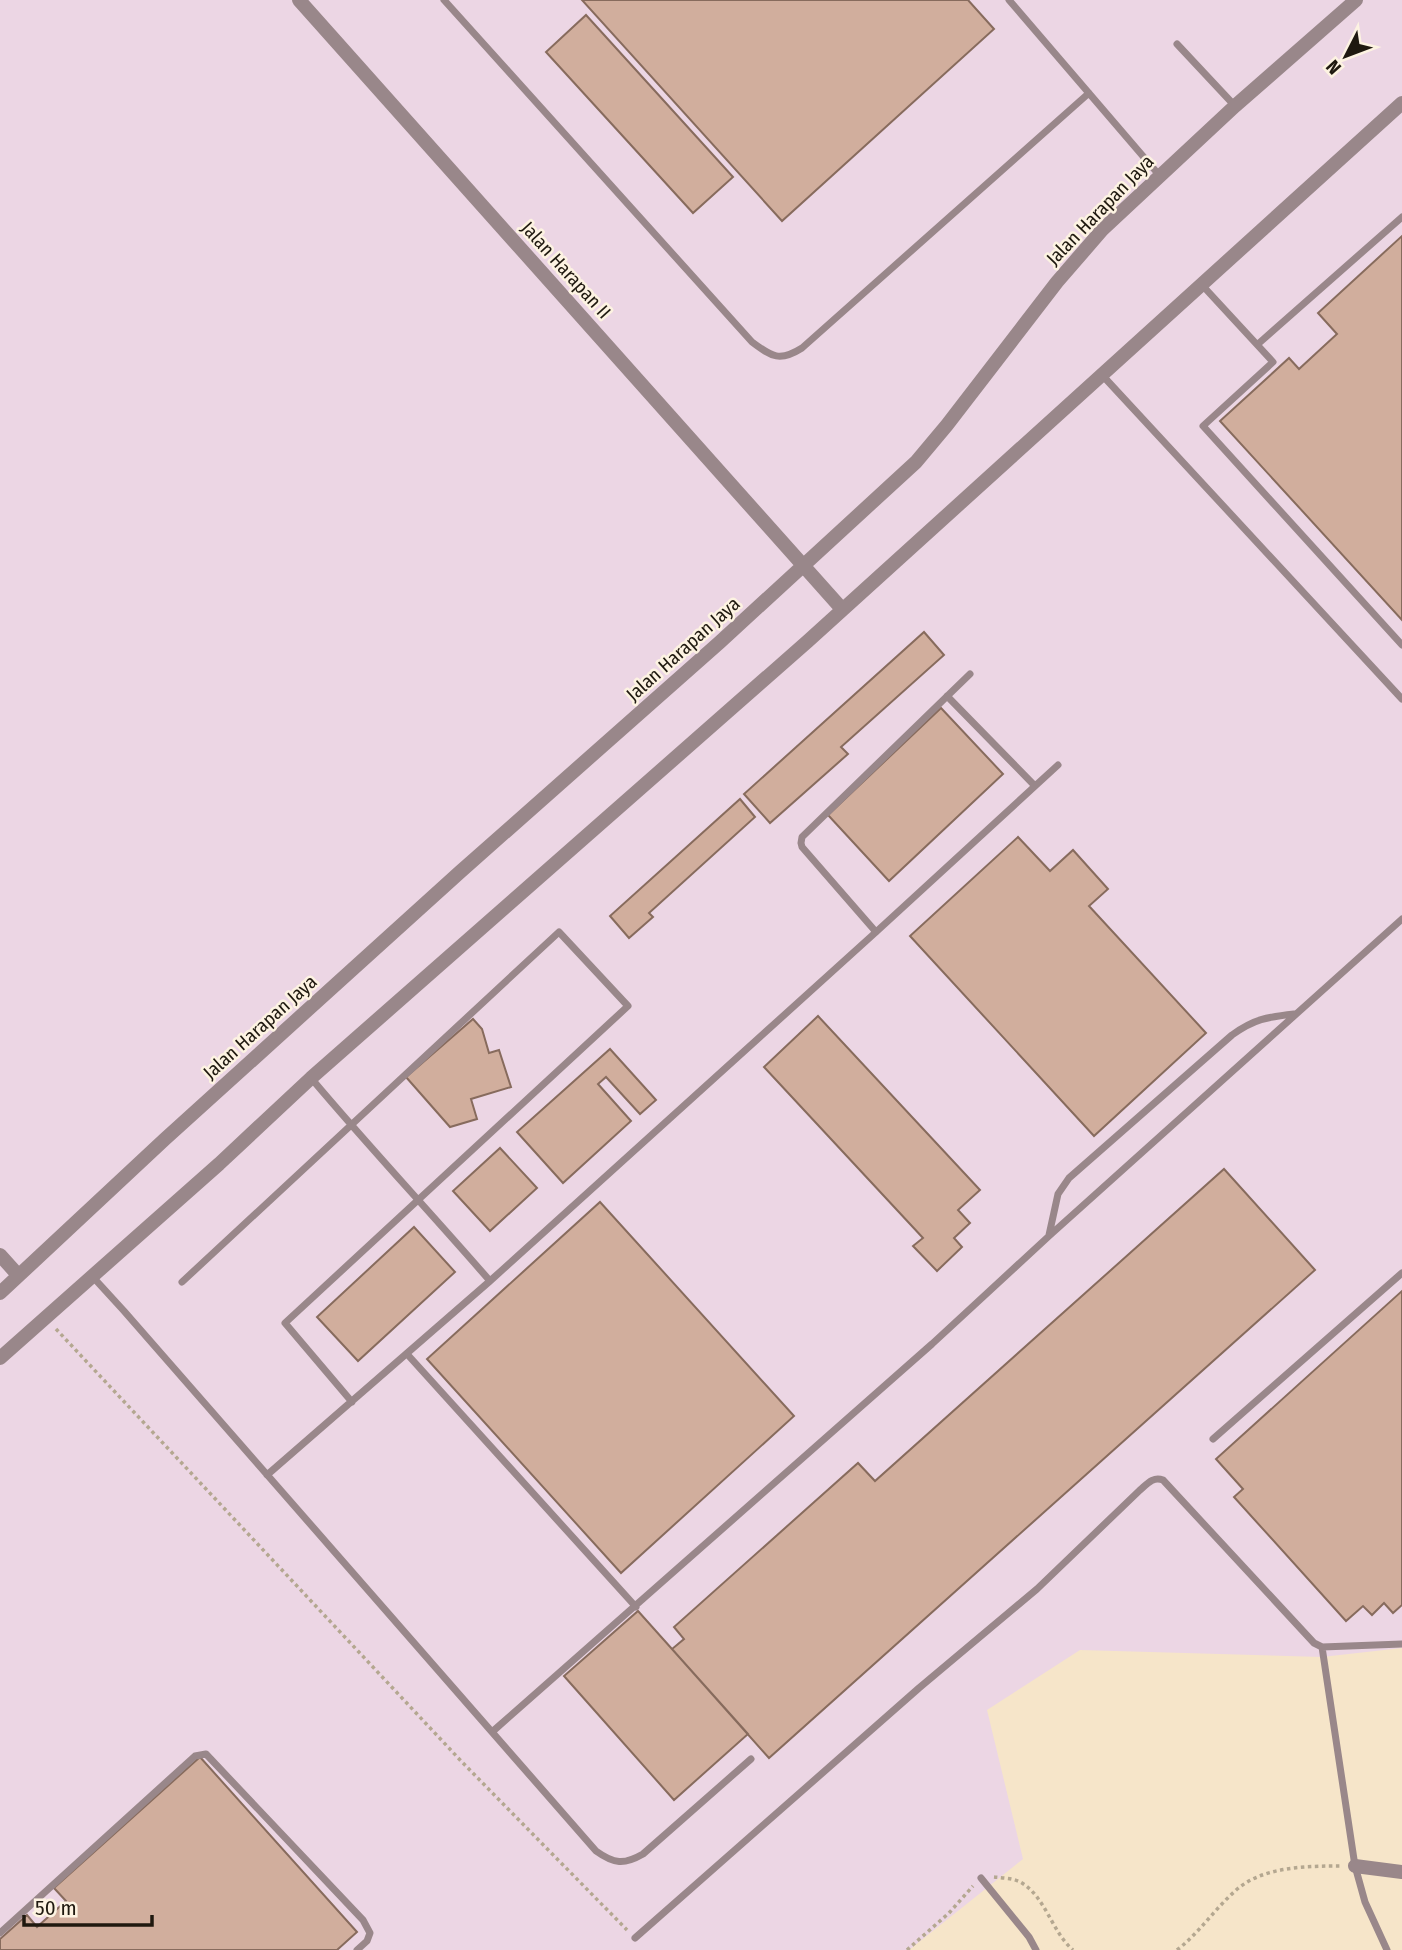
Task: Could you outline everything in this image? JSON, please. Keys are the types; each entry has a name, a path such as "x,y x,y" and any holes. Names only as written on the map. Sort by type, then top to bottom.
{"street":[{"name":"Jalan Harapan II","path":"299,0 842,609"},
{"name":"Jalan Harapan Jaya","path":"0,1293 460,872 805,565 916,462 1057,282 1102,230 1235,106 1356,0"},
{"path":"0,1358 219,1164 311,1078 1103,376 1402,103"},
{"path":"0,1255 18,1275"},
{"path":"1355,1866 1402,1872"}],"lane":[{"path":"447,1 752,342 772,356 788,357 802,348 1089,93"},
{"path":"1013,1 1160,176"},
{"path":"1177,44 1235,106"},
{"path":"1258,344 1402,217"},
{"path":"1202,285 1273,362 1203,426 1402,645"},
{"path":"1103,376 1402,699"},
{"path":"876,932 802,847 802,837 970,674"},
{"path":"947,696 1035,786"},
{"path":"267,1475 490,1281 1058,765"},
{"path":"492,1732 932,1344 1402,919"},
{"path":"182,1282 559,932 628,1006 285,1323 352,1402"},
{"path":"1049,1236 1058,1194 1069,1178 1248,1023 1265,1017 1295,1014"},
{"path":"311,1078 490,1281"},
{"path":"1213,1439 1402,1273"},
{"path":"92,1276 596,1851 607,1859 620,1862 631,1861 643,1854 751,1759"},
{"path":"407,1354 636,1607"},
{"path":"635,1938 919,1688 1037,1589 1154,1479 1163,1480 1314,1643 1322,1647 1402,1644"},
{"path":"1322,1647 1355,1866 1365,1902 1387,1950"},
{"path":"0,1933 195,1756 206,1754 363,1920 370,1933 367,1941 357,1950"},
{"path":"981,1878 1018,1922 1036,1950"}],"path":[{"path":"46,1317 462,1762 635,1938"},
{"path":"1177,1950 1199,1931 1234,1892 1258,1876 1312,1866 1355,1866"},
{"path":"907,1950 949,1913 981,1878 987,1877 1022,1883 1030,1890 1066,1944 1073,1950"}],"shaded area":[{"path":"0,0 1402,0 1402,1648 1322,1657 1080,1650 987,1710 1023,1859 909,1950 0,1950"}],"building":[{"path":"582,0 968,0 994,29 782,221"},
{"path":"586,15 733,177 693,213 546,52"},
{"path":"1402,236 1402,620 1220,421 1289,358 1299,369 1337,334 1318,313"},
{"path":"924,632 944,655 841,747 848,754 770,823 744,794"},
{"path":"941,708 1003,774 889,881 828,815"},
{"path":"740,799 755,817 649,913 653,917 629,938 610,916"},
{"path":"1018,837 1050,871 1073,850 1108,889 1089,906 1206,1033 1094,1136 910,936"},
{"path":"818,1016 980,1190 958,1210 970,1223 954,1238 962,1247 937,1271 913,1246 923,1238 764,1067"},
{"path":"473,1019 482,1029 489,1053 499,1050 511,1087 471,1099 477,1119 450,1127 406,1077"},
{"path":"610,1049 656,1100 640,1114 606,1077 598,1084 631,1121 563,1183 517,1132"},
{"path":"500,1148 537,1188 490,1231 453,1191"},
{"path":"1224,1169 1315,1270 769,1758 672,1649 684,1639 674,1627 858,1463 875,1481"},
{"path":"600,1202 794,1416 621,1573 427,1359"},
{"path":"414,1227 455,1272 358,1361 317,1317"},
{"path":"1402,1291 1402,1605 1393,1613 1384,1603 1372,1615 1363,1606 1346,1621 1234,1497 1243,1489 1216,1459"},
{"path":"638,1611 748,1734 674,1800 564,1676"},
{"path":"200,1757 357,1932 337,1950 0,1950 0,1939 27,1915 37,1927 66,1901 54,1888"}]}
